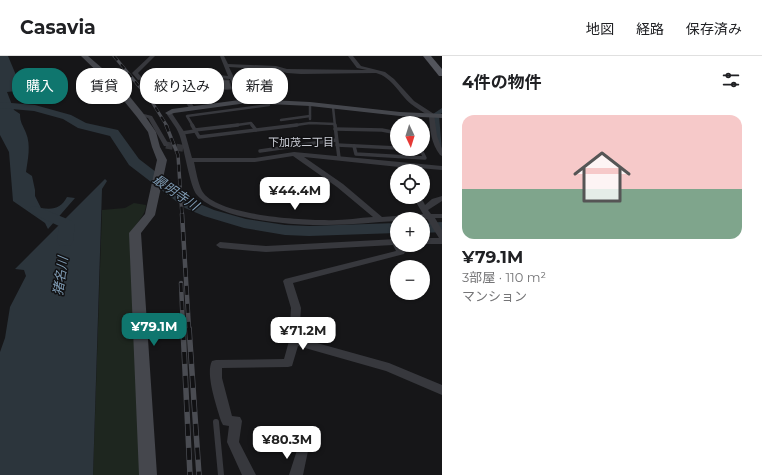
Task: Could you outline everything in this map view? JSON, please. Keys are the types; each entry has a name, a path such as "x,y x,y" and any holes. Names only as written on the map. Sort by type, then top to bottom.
{"main road":[{"path":"427,56 442,74"},
{"path":"436,56 442,63"}],"street":[{"path":"84,56 114,83 140,115 152,132 156,147 162,160 150,215 135,233 148,475"},
{"path":"140,68 153,56"},
{"path":"222,56 231,78"},
{"path":"350,56 359,67 383,74 403,91 412,102 432,115"},
{"path":"226,66 276,68 285,71 301,72 374,72"},
{"path":"140,68 135,73 140,79"},
{"path":"192,108 173,80 177,78 217,76 231,78"},
{"path":"232,102 172,111 169,113 182,133 199,193 214,205 245,215 276,220 319,223 390,219"},
{"path":"288,103 387,113 442,116"},
{"path":"140,115 150,117 166,145"},
{"path":"432,115 432,134 438,149 442,154"},
{"path":"190,160 255,160 294,154 338,158 390,166"},
{"path":"294,154 355,195 381,220"},
{"path":"430,168 442,168"},
{"path":"430,212 435,201 442,198"},
{"path":"430,215 442,216"},
{"path":"430,218 442,236"},
{"path":"430,241 442,241"},
{"path":"220,245 266,249 390,243"},
{"path":"249,475 233,442 236,421 227,420 216,378 216,364 288,362 294,341 296,308 288,281 401,252"},
{"path":"294,341 390,367 442,390"},
{"path":"296,475 302,451"}],"lane":[{"path":"268,104 187,116 199,137 310,123 335,124"},
{"path":"310,104 310,123"},
{"path":"333,107 338,158"},
{"path":"281,120 310,116"},
{"path":"182,133 251,123 256,130"},
{"path":"335,129 390,131"},
{"path":"260,150 336,140"},
{"path":"337,145 390,148"},
{"path":"354,146 356,154 424,158 423,156"},
{"path":"216,422 220,475"}],"shaded area":[{"path":"134,203 146,205 143,215 133,230 130,240 141,475 93,475 102,210 125,208"}],"water":[{"name":"猪名川","path":"0,56 8,56 13,68 12,91 7,92 14,110 20,114 21,122 28,138 29,152 26,172 32,176 35,196 41,208 50,209 60,206 67,197 75,198 48,229 45,223 13,201 9,152 0,135"},
{"path":"105,179 107,181 102,189 93,475 0,475 0,352 5,338 10,307 26,276 24,270 15,269"}],"building":[{"path":"224,80 229,80 232,89 224,90"}],"waterway":[{"name":"最明寺川","path":"0,105 35,108 67,117 82,126 114,133 134,162 190,205 209,213 244,223 285,230 309,231 390,228"},
{"path":"442,110 436,114 437,136 442,150"},
{"name":"猪名川","path":"36,210 67,224 65,241"},
{"name":"最明寺川","path":"430,228 442,227"}],"tunnel":[{"path":"166,145 186,149"}],"railway":[{"path":"114,56 152,102 167,126"},
{"path":"166,125 178,155 182,215"},
{"path":"182,214 189,329"},
{"path":"181,283 183,329"},
{"path":"183,328 190,475"},
{"path":"189,328 199,475"}],"district":[{"name":"下加茂二丁目","path":"301,142"}]}
